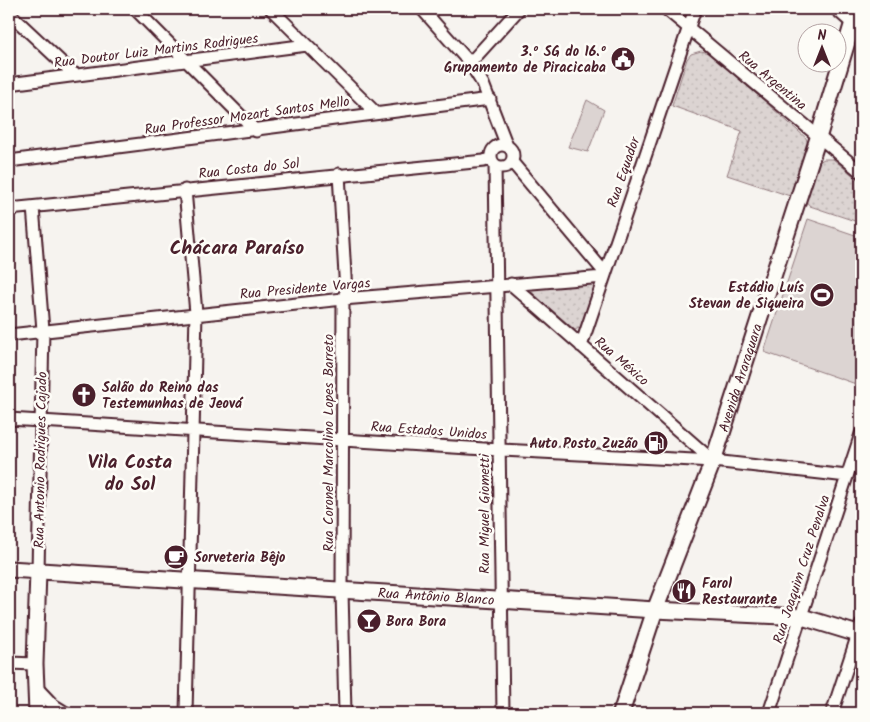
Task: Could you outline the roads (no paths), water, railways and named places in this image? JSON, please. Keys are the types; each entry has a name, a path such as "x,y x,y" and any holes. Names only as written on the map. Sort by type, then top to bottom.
{"street":[{"path":"135,9 256,131"},
{"path":"270,9 376,113"},
{"name":"Rua Miguel Giometti","path":"422,9 470,63 484,84 507,146"},
{"path":"470,63 519,9"},
{"name":"Rua Argentina","path":"666,9 861,172"},
{"name":"Rua Equador","path":"581,346 695,9"},
{"path":"836,9 855,16"},
{"path":"9,12 75,75"},
{"name":"Avenida Araraquara","path":"621,713 655,610 713,461 818,138 855,16"},
{"name":"Rua Doutor Luiz Martins Rodrigues","path":"9,84 189,62 307,45"},
{"name":"Rua Professor Mozart Santos Mello","path":"9,161 256,131 376,113 490,99"},
{"name":"Rua Miguel Giometti","path":"495,117 493,158 500,450 500,601 503,713"},
{"path":"499,146 507,146 514,155 512,162 502,168 493,158 499,146"},
{"name":"Rua Costa do Sol","path":"9,209 339,174 484,161 493,158"},
{"path":"512,162 604,275"},
{"name":"Rua Coronel Marcolino Lopes Barreto","path":"339,174 346,292 342,299 344,439 342,591 345,713"},
{"path":"185,190 196,313 195,431 186,713"},
{"name":"Rua Antonio Rodrigues Cajado","path":"33,207 43,330 35,664 37,713"},
{"name":"Rua Presidente Vargas","path":"9,334 196,313 604,275"},
{"name":"Rua México","path":"511,284 713,461"},
{"name":"Rua Estados Unidos","path":"9,419 500,450 713,461 847,476"},
{"name":"Rua Joaquim Cruz Penalva","path":"769,713 861,434"},
{"name":"Rua Antônio Blanco","path":"9,570 500,601 802,617 860,631"},
{"path":"832,713 860,631"},
{"path":"9,663 35,664"},
{"path":"36,687 53,705 66,713"}],"place":[{"name":"3.º SG do 16.º Grupamento de Piracicaba","path":"623,59"},
{"name":"Estádio Luís Stevan de Siqueira","path":"822,295"},
{"name":"Salão do Reino das Testemunhas de Jeová","path":"84,395"},
{"name":"Auto Posto Zuzão","path":"656,443"},
{"name":"Sorveteria Bêjo","path":"176,557"},
{"name":"Farol Restaurante","path":"684,591"},
{"name":"Bora Bora","path":"369,621"}],"district":[{"name":"Chácara Paraíso","path":"237,247"},
{"name":"Vila Costa do Sol","path":"130,472"}]}
